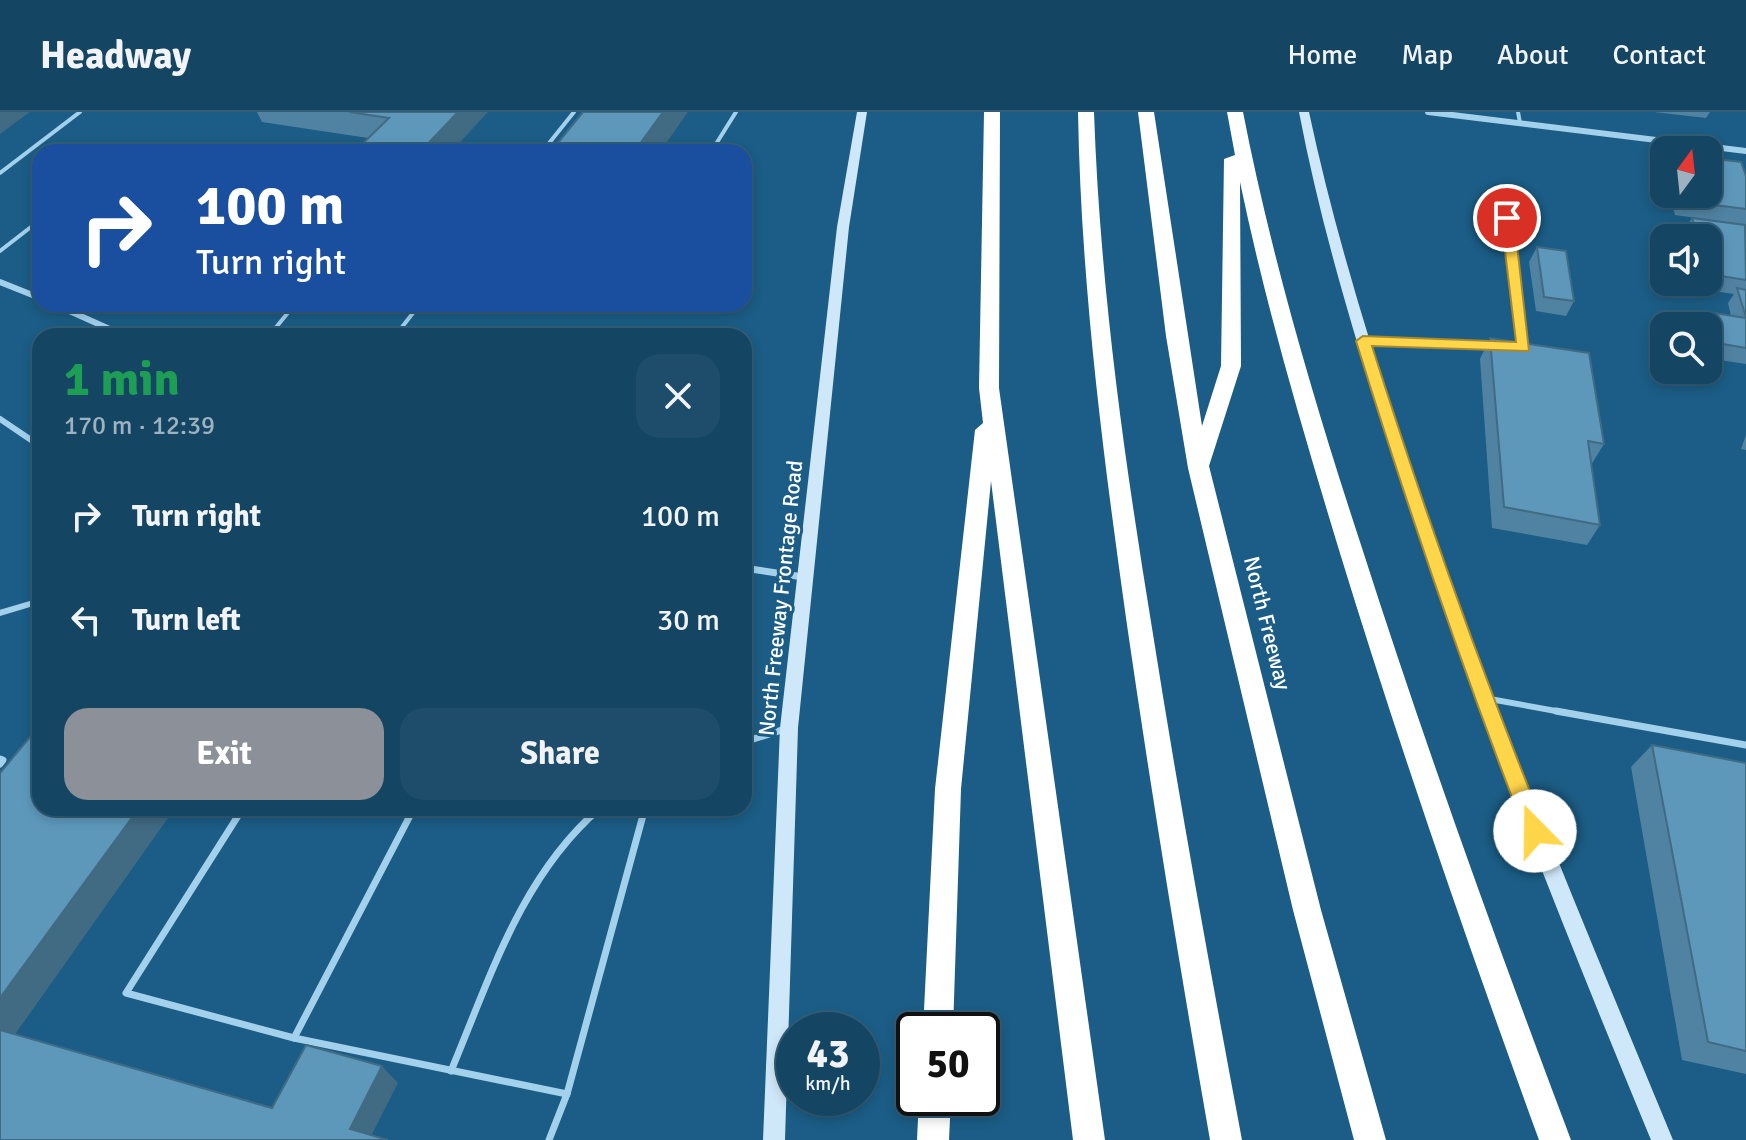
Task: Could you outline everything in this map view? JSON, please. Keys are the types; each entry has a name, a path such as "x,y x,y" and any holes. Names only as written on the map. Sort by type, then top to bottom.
{"highway":[{"path":"939,1012 948,789 989,388 992,112"},
{"path":"1086,112 1087,184 1101,374 1171,836 1226,1140"},
{"name":"North Freeway","path":"1146,112 1176,336 1199,468 1307,910 1370,1140"},
{"path":"1199,468 1231,366 1234,112"},
{"path":"1234,112 1248,188 1273,289 1364,595 1481,940 1555,1140"},
{"path":"989,388 1089,1140"},
{"path":"933,1140 934,1116"}],"main road":[{"name":"North Freeway Frontage Road","path":"774,1140 789,728 843,227 862,112"},
{"path":"1304,112 1316,175 1363,341 1415,505 1482,698 1665,1139"}],"street":[{"path":"1428,112 1746,151"},
{"path":"0,282 32,295"},
{"path":"72,312 107,328"},
{"path":"752,569 803,577"}],"lane":[{"path":"38,144 80,112"},
{"path":"548,144 574,112"},
{"path":"716,144 736,112"},
{"path":"1518,112 1520,123"},
{"path":"0,173 32,149"},
{"path":"1507,218 1524,347 1509,347"},
{"path":"0,251 32,226"},
{"path":"276,328 288,312"},
{"path":"401,328 414,312"},
{"path":"1363,341 1494,347"},
{"path":"0,419 32,441"},
{"path":"0,613 32,603"},
{"path":"1482,698 1746,745"},
{"path":"752,740 789,728"},
{"path":"238,816 126,993 294,1038 567,1094"},
{"path":"294,1038 410,816"},
{"path":"451,1071 541,870 579,822 588,816"},
{"path":"549,1140 567,1094 643,816"}],"building":[{"path":"349,112 458,112 428,144 362,144 389,118"},
{"path":"583,112 663,112 640,144 557,144"},
{"path":"1722,160 1741,162 1746,176 1746,209 1722,206"},
{"path":"1692,218 1745,225 1746,280 1722,276 1722,224 1694,224"},
{"path":"1537,247 1566,251 1574,301 1544,297"},
{"path":"1737,288 1746,290 1746,317"},
{"path":"1722,314 1746,318 1746,348 1723,344"},
{"path":"1490,338 1589,353 1604,444 1588,441 1600,525 1504,507"},
{"path":"32,735 32,816 133,816 0,998 0,773"},
{"path":"1652,745 1746,763 1746,1051 1708,1042"},
{"path":"0,1030 272,1108 306,1045 382,1066 350,1129 388,1140 0,1140"}],"route":[{"path":"1507,218 1524,347 1363,341 1415,505 1482,698 1535,831"}]}
